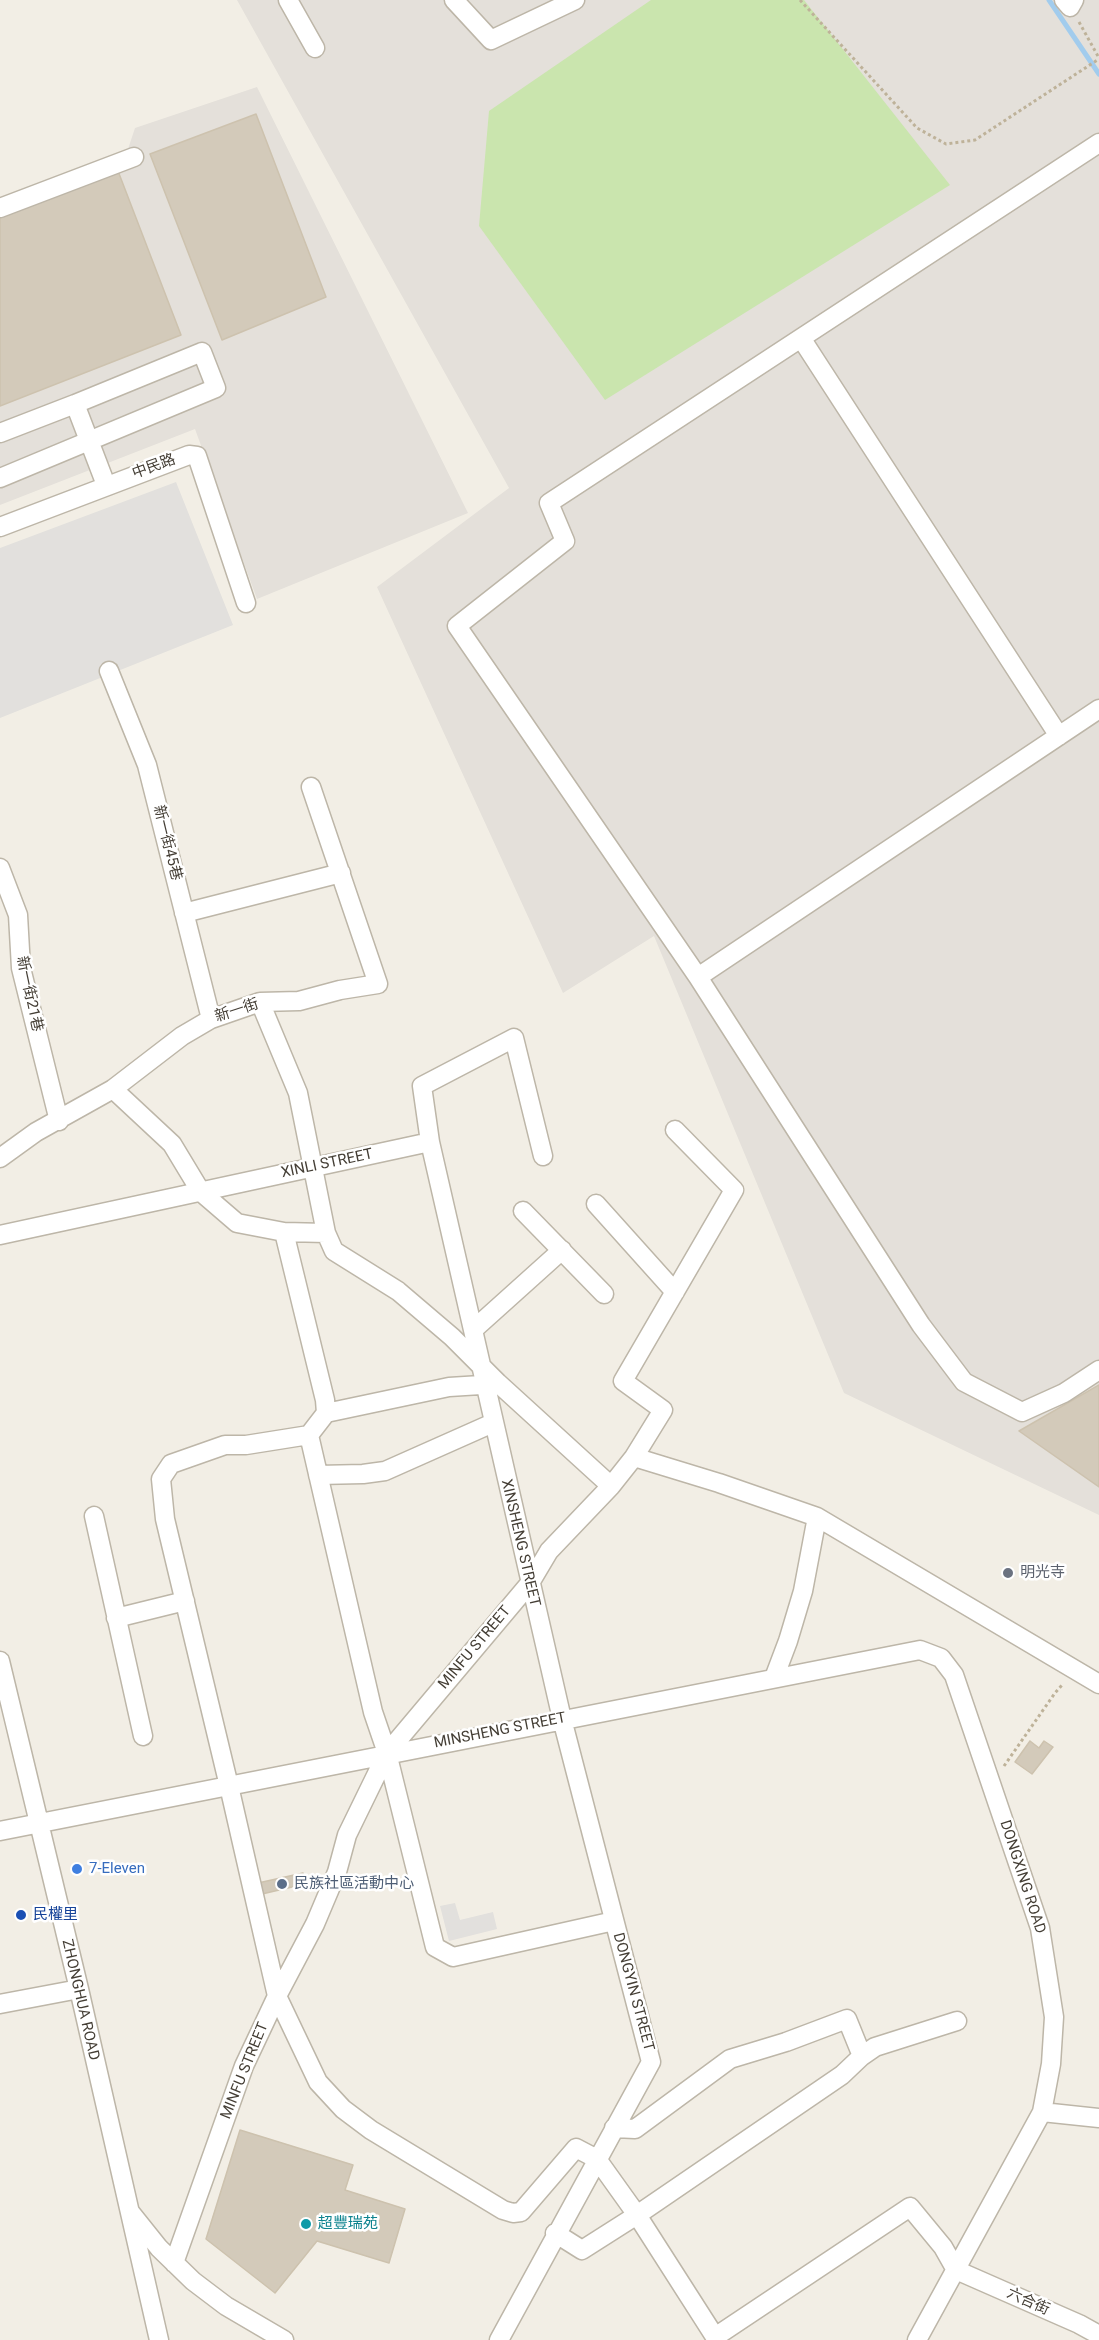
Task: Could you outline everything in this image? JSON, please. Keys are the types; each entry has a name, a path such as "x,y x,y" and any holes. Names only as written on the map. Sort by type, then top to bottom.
{"street":[{"path":"288,0 315,48"},
{"path":"454,0 491,40 575,0"},
{"path":"1099,143 549,504 565,541 457,626 698,977 921,1325 964,1382 1022,1412 1064,1393 1099,1370"},
{"path":"0,208 134,157"},
{"path":"801,339 1059,736"},
{"path":"0,433 202,352 216,388 0,478"},
{"path":"75,404 106,485"},
{"name":"中民路","path":"0,527 189,454 197,456 246,603"},
{"name":"新一街45巷","path":"109,671 147,765 211,1019"},
{"path":"698,977 1099,709"},
{"name":"新一街","path":"0,1158 36,1132 113,1089 182,1036 211,1019 260,1002 299,1001 340,990 378,984 311,787"},
{"name":"新一街21巷","path":"0,867 18,915 21,968 59,1121"},
{"path":"184,913 341,873"},
{"path":"260,1002 298,1093 326,1233 334,1251 398,1291 452,1336 481,1366"},
{"path":"481,1366 430,1142 422,1086 514,1038 543,1156"},
{"path":"113,1089 172,1144 201,1192 237,1223 284,1232 326,1233"},
{"path":"596,1204 675,1292 734,1190 675,1130"},
{"name":"XINLI STREET","path":"0,1235 430,1142"},
{"path":"523,1211 604,1294"},
{"path":"284,1232 325,1400 326,1413 309,1436 246,1445 225,1445 171,1464 161,1479 165,1519 277,1996 318,2082 343,2109 371,2130 503,2210 513,2213 521,2212 576,2148 597,2159 637,2215 716,2338 910,2207 943,2247 956,2270"},
{"path":"473,1330 562,1250"},
{"name":"MINFU STREET","path":"174,2263 244,2066 315,1924 337,1872 347,1835 387,1753 530,1583 549,1551 611,1486 634,1457 663,1410 623,1381 675,1292"},
{"name":"XINSHENG STREET","path":"481,1366 492,1384 493,1423 562,1719"},
{"path":"326,1413 449,1387 492,1384 611,1486"},
{"path":"318,1475 385,1471 493,1423"},
{"path":"309,1436 374,1712 387,1753 435,1947 453,1957 614,1921"},
{"path":"634,1457 817,1516 1099,1684"},
{"path":"94,1516 143,1736"},
{"path":"774,1678 803,1591 817,1516"},
{"path":"116,1618 184,1601"},
{"name":"MINSHENG STREET","path":"0,1831 387,1753 920,1650 941,1658 954,1675"},
{"name":"ZHONGHUA ROAD","path":"0,1661 159,2340"},
{"name":"DONGXING ROAD","path":"917,2340 1042,2112 1050,2064 1054,2017 1040,1928 954,1675"},
{"name":"DONGYIN STREET","path":"499,2340 555,2233 651,2062 562,1719"},
{"path":"0,2004 78,1989"},
{"path":"614,2128 636,2129 730,2059 786,2042 847,2019 862,2056"},
{"path":"555,2233 582,2250 842,2075 875,2047 957,2021"},
{"path":"1042,2112 1099,2118"},
{"path":"127,2206 159,2248 174,2263 225,2306 281,2340"},
{"name":"六合街","path":"956,2270 1099,2335"}],"path":[{"path":"800,0 917,128 946,144 975,140 1099,58 1069,2"},
{"path":"991,1785 1055,1693 1077,1670"}],"shaded area":[{"path":"237,0 1099,0 1099,1515 844,1393 654,936 563,993 377,587 509,488"},
{"path":"257,87 468,513 257,599 195,429 0,505 0,200 127,152 135,128"},
{"path":"176,482 233,625 0,718 0,548"},
{"path":"455,1903 460,1920 493,1912 497,1929 449,1941 440,1906"}],"green space":[{"path":"651,0 804,0 950,185 605,400 479,226 489,111"}],"building":[{"path":"256,114 326,297 222,340 150,154"},
{"path":"118,171 181,335 0,406 0,217"},
{"path":"1099,1385 1099,1487 1019,1431"},
{"path":"1030,1741 1039,1748 1044,1741 1053,1747 1032,1774 1015,1762"},
{"name":"民族社區活動中心","path":"303,1873 305,1884 262,1894 258,1883"},
{"name":"超豐瑞苑","path":"240,2130 353,2165 345,2190 405,2209 389,2263 317,2241 275,2293 206,2239"}],"waterway":[{"path":"1049,0 1099,74"}],"place":[{"name":"明光寺","path":"1008,1573"},
{"name":"7-Eleven","path":"77,1869"},
{"name":"民族社區活動中心","path":"282,1884"},
{"name":"民權里","path":"21,1915"},
{"name":"超豐瑞苑","path":"306,2224"}]}
